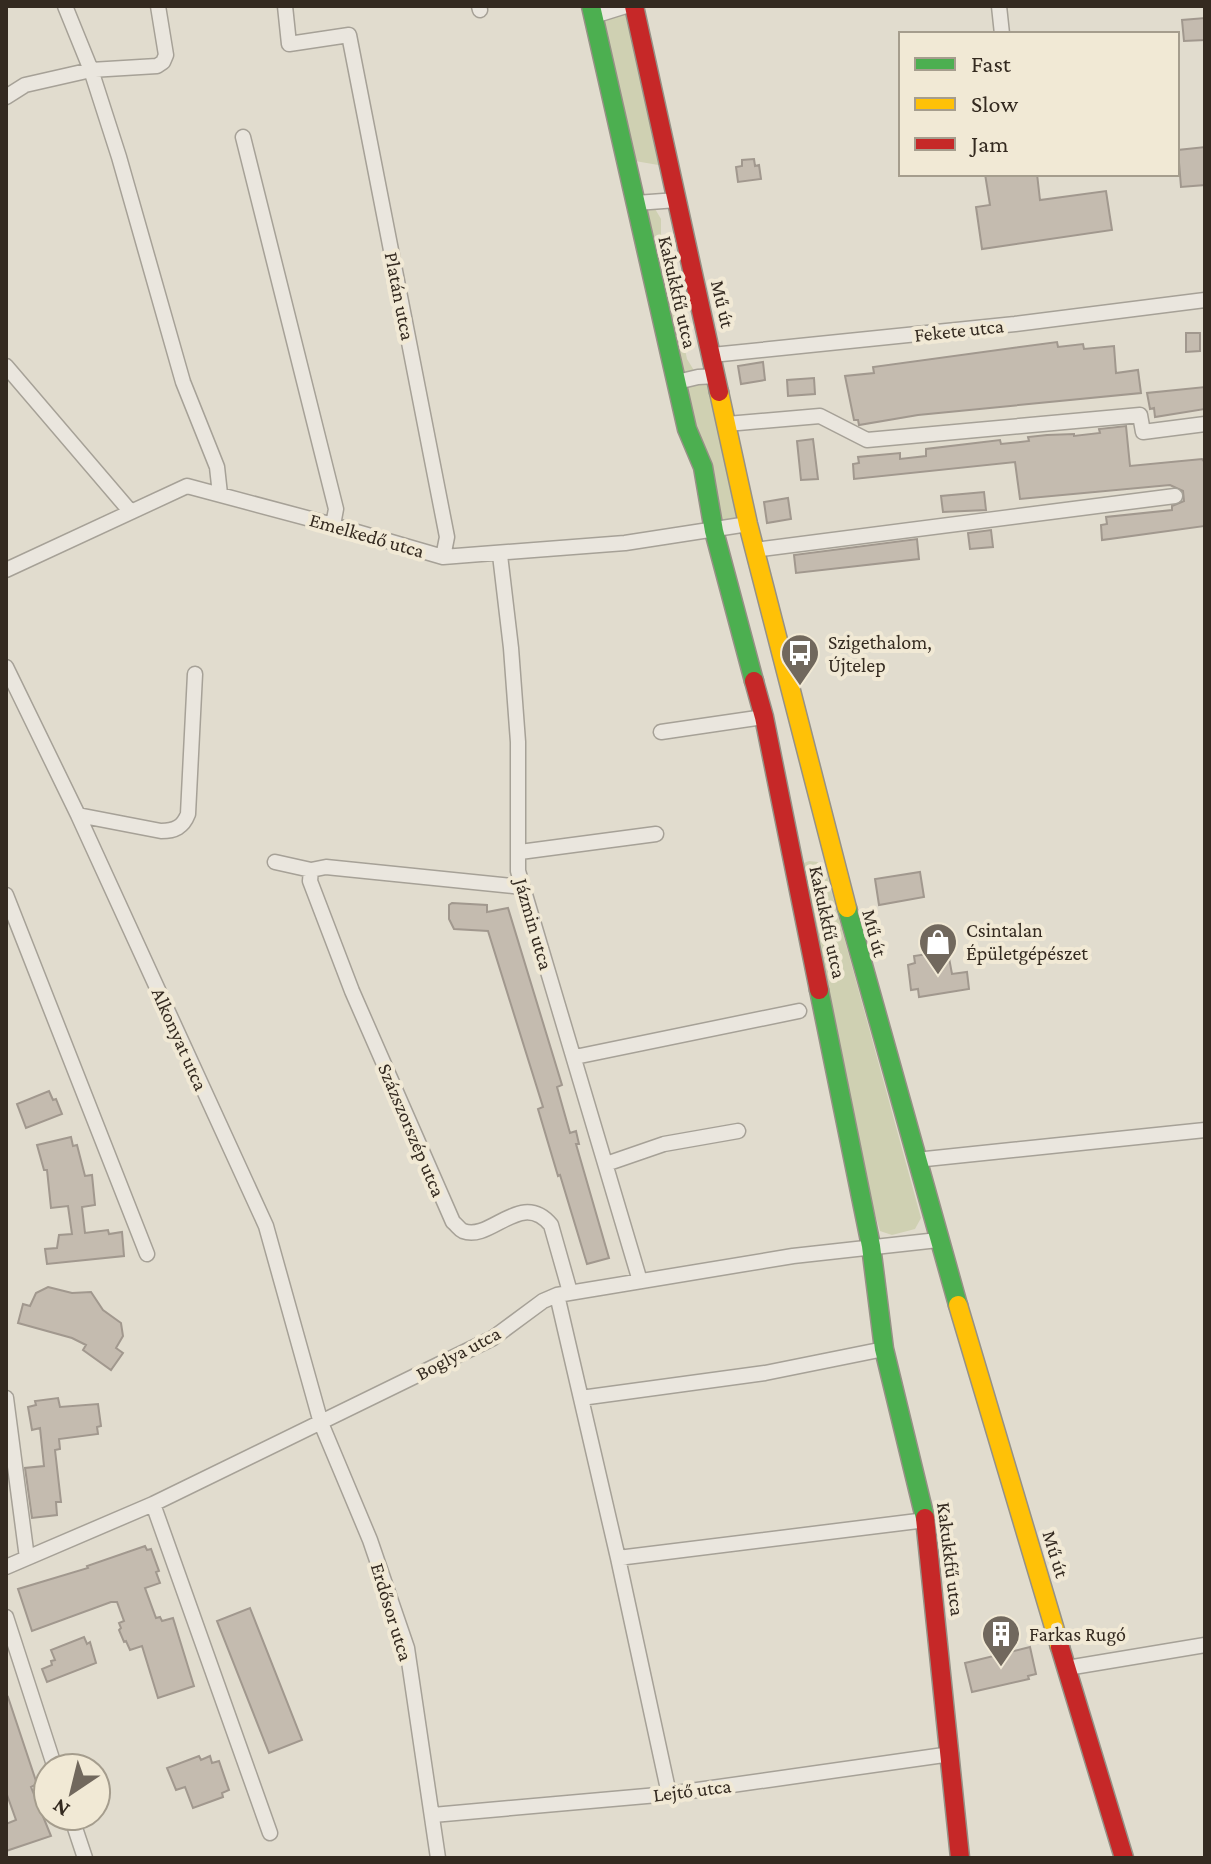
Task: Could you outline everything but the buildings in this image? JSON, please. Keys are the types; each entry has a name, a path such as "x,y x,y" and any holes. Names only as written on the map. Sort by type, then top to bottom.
{"street":[{"path":"65,6 91,70 119,157 183,382 217,467 220,494"},
{"path":"6,97 25,85 91,70 157,66 166,55 158,6"},
{"name":"Platán utca","path":"285,6 289,44 349,35 447,537 443,557"},
{"path":"592,11 626,6"},
{"name":"Mű út","path":"634,6 754,550 832,855 938,1240 1124,1858"},
{"path":"999,6 1002,32"},
{"name":"Kakukkfű utca","path":"592,11 687,429 703,467 714,531 764,717 871,1246 884,1349 926,1520 960,1858"},
{"path":"243,137 336,509 333,525"},
{"path":"636,203 677,200"},
{"name":"Fekete utca","path":"712,355 1015,324 1205,300"},
{"path":"6,366 130,511"},
{"path":"677,382 716,376"},
{"path":"727,424 820,416 867,440 1140,415 1143,432 1205,424"},
{"name":"Emelkedő utca","path":"6,570 187,486 443,557 500,555 714,531 748,524"},
{"path":"754,550 1175,496"},
{"name":"Jázmin utca","path":"500,555 518,742 518,871 640,1281"},
{"name":"Alkonyat utca","path":"6,667 78,815 266,1226 321,1423"},
{"path":"78,815 161,831 172,831 185,820 188,814 195,674"},
{"path":"661,732 764,717"},
{"path":"520,852 656,834"},
{"path":"275,862 311,870 326,867 522,887"},
{"name":"Százszorszép utca","path":"311,870 310,881 352,991 453,1222 463,1231 475,1231 522,1213 533,1211 544,1217 551,1225 563,1293"},
{"path":"6,895 147,1254"},
{"path":"575,1057 799,1011"},
{"path":"916,1160 1205,1130"},
{"path":"606,1164 664,1144 738,1131"},
{"name":"Boglya utca","path":"6,1567 153,1504 321,1423 493,1338 543,1301 563,1293 871,1246 938,1240"},
{"path":"563,1293 581,1398 669,1794"},
{"path":"581,1398 765,1373 884,1349"},
{"path":"6,1398 27,1558"},
{"name":"Erdősor utca","path":"321,1423 370,1540 407,1648 438,1858"},
{"path":"153,1504 270,1833"},
{"path":"618,1558 926,1520"},
{"path":"6,1617 50,1752"},
{"path":"1067,1668 1205,1645"},
{"name":"Lejtő utca","path":"433,1815 669,1794 951,1754"},
{"path":"76,1832 85,1858"}],"green space":[{"path":"592,6 634,6 670,167 635,161"},
{"path":"644,206 654,207 661,219 661,237 687,359 698,377 706,380 748,524 714,531"},
{"path":"818,862 827,875 921,1218 915,1229 892,1235 880,1231 862,1169 801,864"}],"traffic: fast":[{"path":"591,6 687,429 703,467 714,531 754,681"},
{"path":"847,908 958,1305"},
{"path":"819,990 871,1246 884,1349 925,1518"}],"traffic: slow":[{"path":"719,392 748,524 847,908"},
{"path":"958,1305 1060,1647"}],"traffic: jam":[{"path":"634,6 719,392"},
{"path":"754,681 819,990"},
{"path":"925,1518 960,1858"},
{"path":"1060,1647 1124,1858"}],"place":[{"name":"Szigethalom, Újtelep","path":"800,687"},
{"name":"Csintalan Épületgépészet","path":"938,976"},
{"name":"Farkas Rugó","path":"1001,1668"}]}
